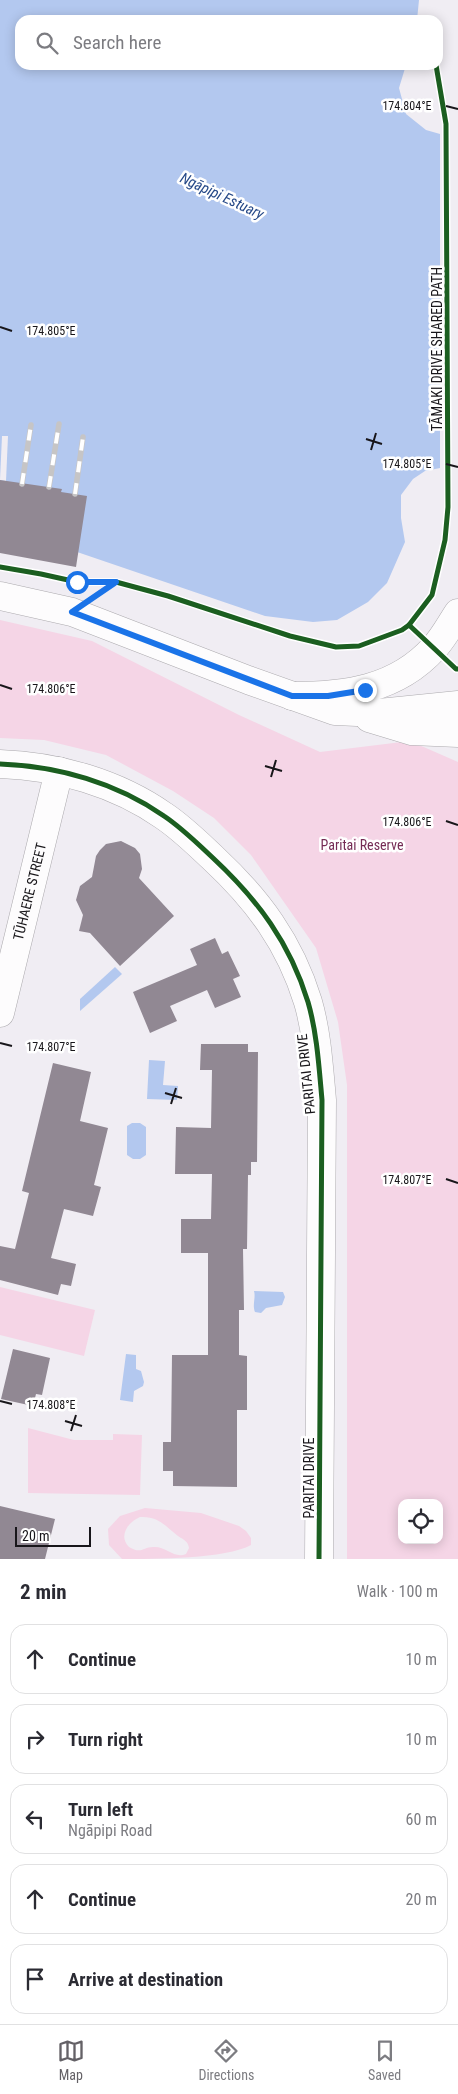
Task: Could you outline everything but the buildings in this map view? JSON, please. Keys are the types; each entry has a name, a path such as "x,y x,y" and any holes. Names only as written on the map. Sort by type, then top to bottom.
{"street":[{"path":"0,596 26,600 72,612 292,696 335,710 354,713 412,731 458,733"},
{"path":"292,696 328,696 365,690 386,682 427,655 445,634 458,613"},
{"path":"354,713 379,713 458,705"},
{"name":"PARITAI DRIVE","path":"0,764 59,771 98,782 163,815 183,830 242,885 271,921 292,960 308,1002 316,1046 322,1100 319,1559"},
{"name":"TŪHAERE STREET","path":"0,1013 59,771"}],"green space":[{"name":"Paritai Reserve","path":"0,620 92,641 239,715 320,752 410,741 458,762 458,1559 347,1559 347,1085 338,1022 316,948 251,855 214,818 173,791 106,755 44,740 0,738"},
{"path":"0,1287 95,1310 84,1356 0,1335"},
{"path":"28,1428 74,1440 113,1440 113,1434 142,1435 140,1495 28,1493"},
{"path":"145,1508 201,1513 239,1526 251,1538 251,1545 240,1550 208,1556 122,1559 109,1545 108,1529 120,1516","holes":["140,1517 147,1517 161,1522 185,1541 189,1548 186,1554 178,1555 155,1547 140,1550 129,1547 124,1538 128,1526"]}],"water":[{"name":"Ngāpipi Estuary","path":"0,0 419,0 418,15 15,15 15,70 404,70 399,88 406,114 426,130 440,134 458,467 425,471 413,479 401,495 401,518 405,542 387,583 368,602 337,620 313,622 265,616 39,539 0,536"},
{"path":"115,967 122,974 80,1011 80,999"},
{"path":"149,1060 165,1061 163,1085 178,1086 177,1100 147,1099"},
{"path":"132,1123 140,1123 146,1127 146,1155 140,1159 133,1159 127,1155 127,1126"},
{"path":"254,1291 283,1292 285,1297 282,1305 266,1308 261,1313 255,1312"},
{"path":"126,1354 136,1355 136,1369 141,1371 144,1382 143,1386 134,1391 133,1402 120,1400"}],"pier":[{"path":"440,131 458,131 458,470 440,470"},
{"path":"2,436 8,436 6,481 0,480"}],"railway":[{"path":"49,487 59,424"},
{"path":"22,484 31,425"},
{"path":"75,494 83,437"}],"cycle path":[{"name":"TĀMAKI DRIVE SHARED PATH","path":"0,567 77,582 116,582 168,596 290,636 336,647 359,646 402,630 409,625 432,595 445,540 448,507 446,124 437,70"},
{"path":"409,625 458,669"},
{"path":"0,764 43,768 86,778 127,794 171,821 190,836 229,874 258,906 282,942 301,981 314,1026 322,1100 319,1559"}],"route":[{"path":"77,582 116,582 72,612 248,680 292,696 328,696 365,690"}]}
